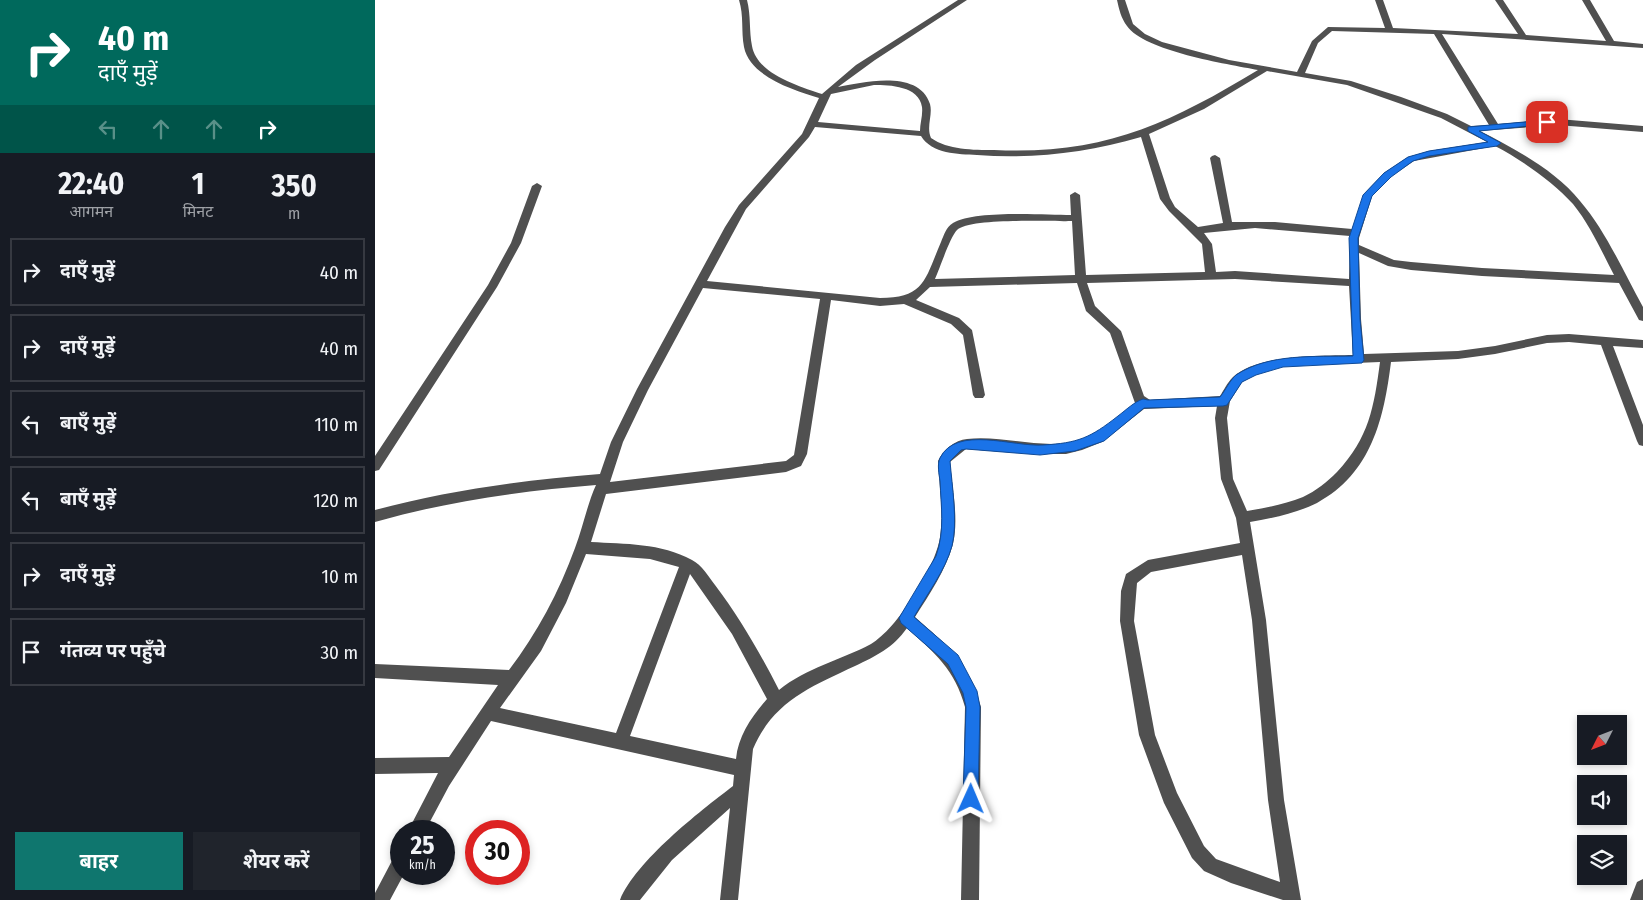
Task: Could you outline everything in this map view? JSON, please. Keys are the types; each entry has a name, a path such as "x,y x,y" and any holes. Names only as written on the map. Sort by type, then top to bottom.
{"street":[{"path":"743,0 749,52 763,68 793,86 827,95 875,83 900,84 911,88 923,99 926,108 926,138 932,143 945,148 1002,154 1080,149 1144,133 1177,119 1266,68"},
{"path":"422,820 443,780 536,646 561,598 582,548 617,442 638,398 743,207 814,124 827,95 842,80 878,54 963,0"},
{"path":"1121,0 1123,10 1131,25 1142,36 1159,44 1207,57 1348,83 1398,99 1470,129 1497,143 1556,182 1577,203 1591,223 1643,317"},
{"path":"1379,0 1390,30"},
{"path":"1499,0 1523,36"},
{"path":"1586,0 1611,43"},
{"path":"1300,74 1316,39 1321,33 1331,29 1523,36 1643,46"},
{"path":"1437,32 1495,127"},
{"path":"1470,129 1558,122 1643,129"},
{"path":"814,124 925,134"},
{"path":"1144,133 1165,199 1183,221 1207,244 1211,276"},
{"path":"1359,360 1354,283 1354,247 1355,233 1368,195 1399,165 1418,156 1497,143"},
{"path":"1215,158 1228,225"},
{"path":"375,466 492,287 516,243 537,186"},
{"path":"1075,196 1081,280 1090,308 1115,331 1133,386 1143,403 1148,405 1223,402"},
{"path":"700,284 898,304 917,295 928,283 952,229 958,224 975,220 1077,218"},
{"path":"1195,231 1228,225 1273,226 1355,233"},
{"path":"1354,247 1392,263 1411,266 1482,272 1621,279"},
{"path":"928,283 1211,276 1354,283"},
{"path":"375,516 403,507 474,492 541,484 603,484 792,466 798,462 801,454 826,296"},
{"path":"907,301 955,321 968,333 979,395"},
{"path":"1247,548 1148,566 1131,579 1128,591 1127,621 1147,735 1170,798 1198,852 1210,865 1291,897 1276,800 1259,620 1243,518 1227,479 1225,465 1221,418 1223,402 1238,379 1283,362 1458,355 1495,350 1547,339 1569,338 1643,344"},
{"path":"1605,340 1643,441"},
{"path":"1243,518 1302,503 1331,486 1360,456 1370,438 1377,417 1385,359"},
{"path":"729,900 745,749 751,732 776,700 817,676 881,646 897,632 941,558 946,544 948,531 944,460 957,447 966,444 1040,450 1075,447 1100,437 1143,403"},
{"path":"582,548 657,554 687,564 697,572 747,642 776,700"},
{"path":"620,743 687,564"},
{"path":"906,618 953,659 970,691 973,707 970,900"},
{"path":"375,671 513,678"},
{"path":"487,714 743,769"},
{"path":"375,766 453,765"},
{"path":"629,900 660,861 702,819 740,791"},
{"path":"381,900 390,882"},
{"path":"1639,900 1643,888"}],"route":[{"path":"971,799 973,707 970,691 953,659 906,618 941,558 946,544 948,531 944,460 957,447 966,444 1040,450 1075,447 1100,437 1143,403 1148,405 1223,402 1238,379 1283,362 1359,360 1355,319 1354,238 1357,222 1368,195 1399,165 1418,156 1497,143 1470,129 1547,122"}]}
